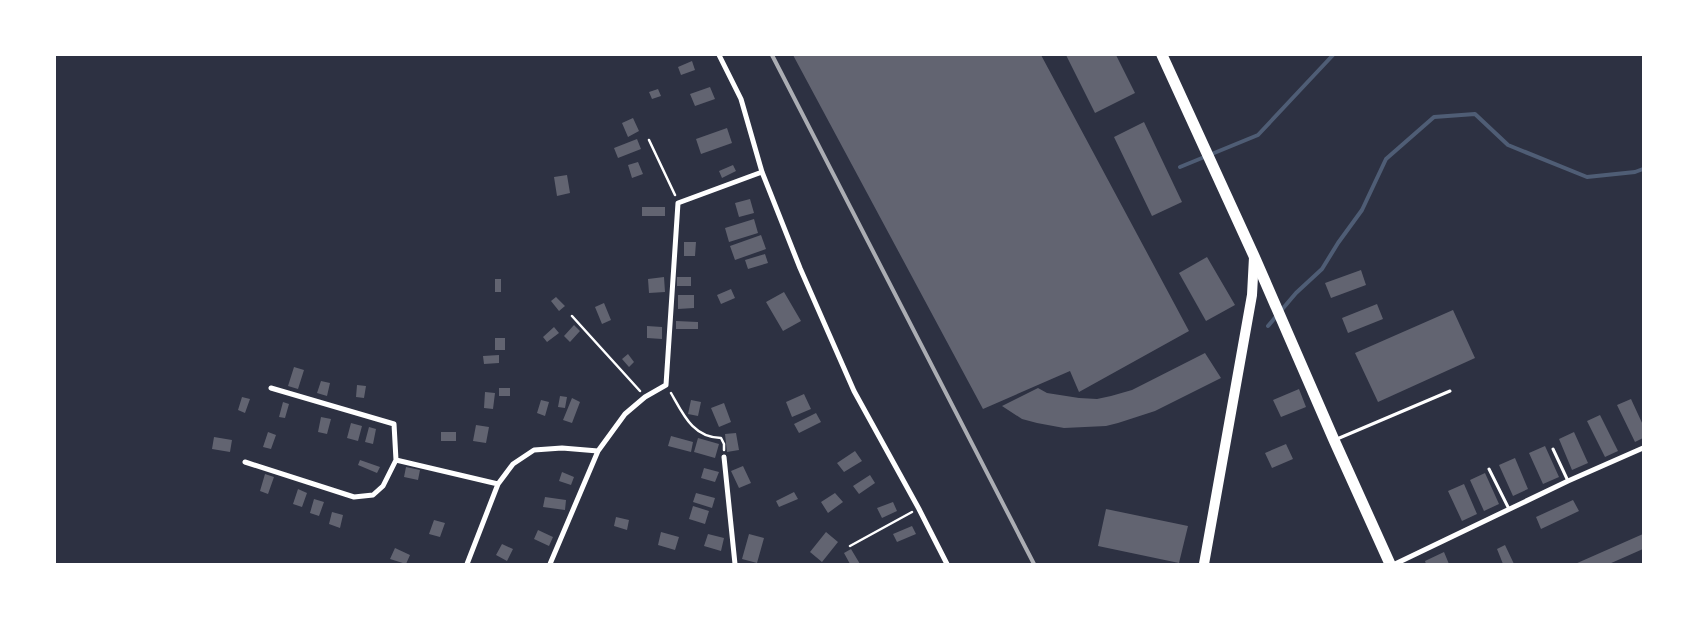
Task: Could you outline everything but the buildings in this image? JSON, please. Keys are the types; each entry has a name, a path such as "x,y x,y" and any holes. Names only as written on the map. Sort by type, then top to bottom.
{"main road":[{"path":"1162,55 1254,256 1390,564"},
{"path":"1204,564 1252,295 1254,256"}],"street":[{"path":"719,55 741,100 762,172 800,268 854,391 919,508 947,564"},
{"path":"550,564 598,451 625,414 645,397 666,385 678,203 762,172"},
{"path":"245,462 354,497 373,495 383,486 396,460 394,424 271,388"},
{"path":"467,564 498,484 513,464 534,450 562,448 598,451"},
{"path":"1395,564 1508,509 1643,448"},
{"path":"724,457 735,564"},
{"path":"396,460 498,484"}],"lane":[{"path":"1334,440 1450,391"},
{"path":"1553,449 1568,481"},
{"path":"1490,469 1508,509"}],"path":[{"path":"649,140 678,203"},
{"path":"572,316 645,397"},
{"path":"666,385 689,424 706,436 721,438 724,444 724,457"},
{"path":"850,546 919,508"}],"waterway":[{"path":"1180,167 1258,135 1333,55"},
{"path":"1268,326 1296,293 1322,269 1362,210 1386,159 1434,117 1475,114 1508,145 1587,177 1635,172 1643,169"}],"railway":[{"path":"772,55 1034,564"}]}
